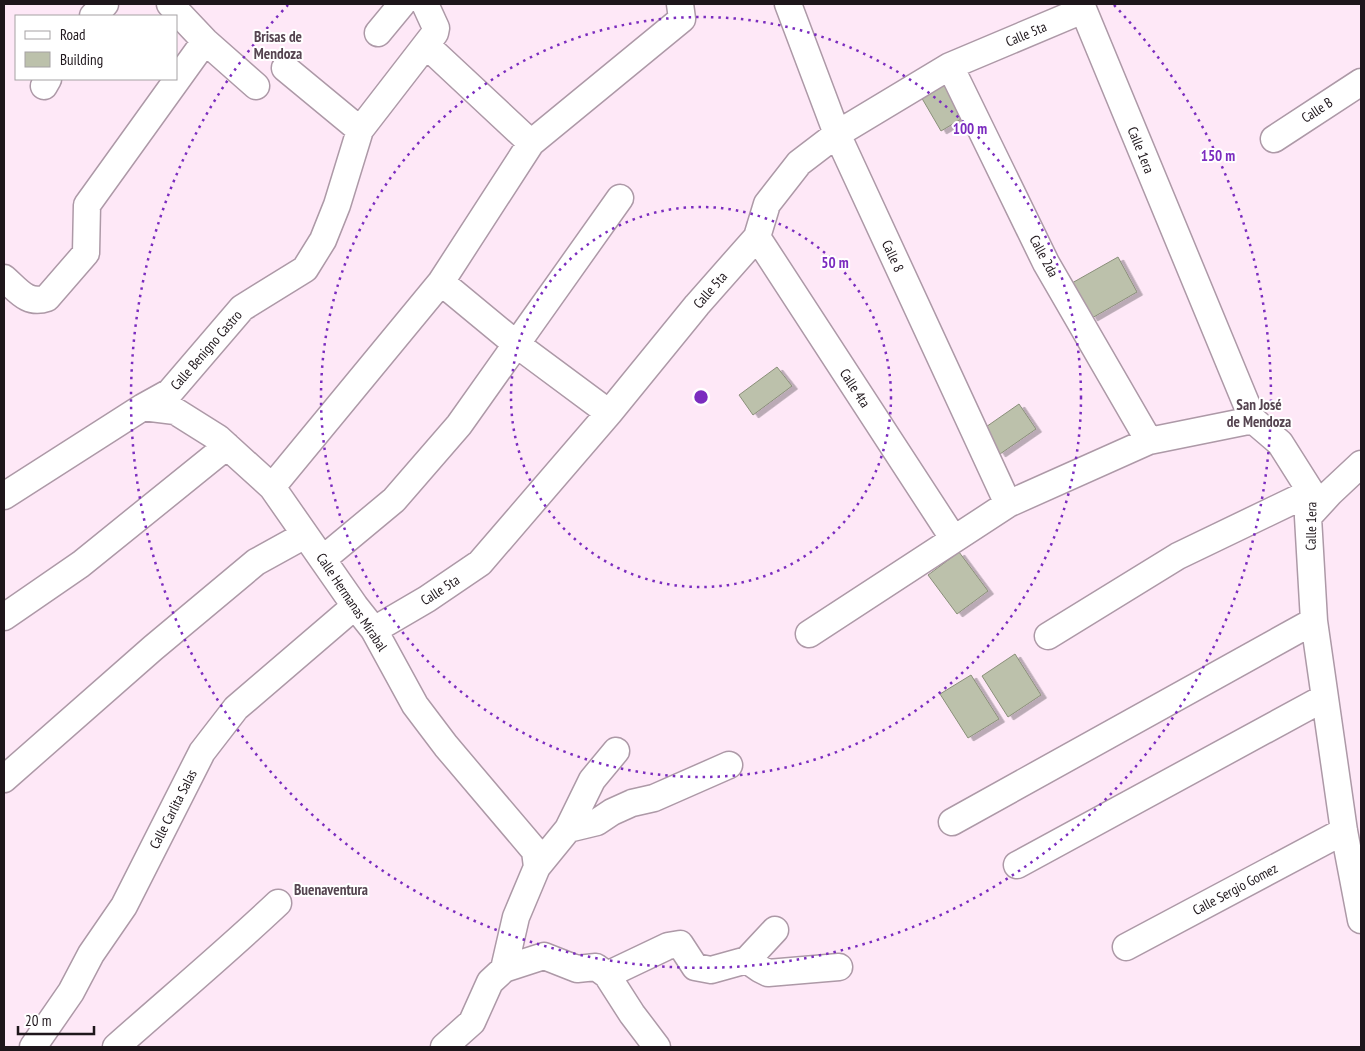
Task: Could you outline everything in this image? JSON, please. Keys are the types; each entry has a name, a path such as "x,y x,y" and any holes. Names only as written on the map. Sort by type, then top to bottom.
{"street":[{"path":"94,15 105,4"},
{"path":"170,4 205,41 256,86"},
{"path":"378,33 402,4"},
{"path":"425,4 436,28 431,39 531,143"},
{"path":"272,487 442,282 531,143 682,19 680,4"},
{"name":"Calle 8","path":"788,4 837,134 1008,504"},
{"name":"Calle 5ta","path":"374,630 428,599 480,563 609,413 697,305 757,237 767,204 798,163 837,134 950,66 1082,7"},
{"name":"Calle 1era","path":"1082,7 1253,420 1280,443 1310,504 1314,621 1344,831 1361,913"},
{"name":"Calle Benigno Castro","path":"4,496 170,392 242,308 306,269 323,240 337,205 360,130 431,39"},
{"path":"178,79 205,41"},
{"name":"Calle 2da","path":"950,66 1046,263 1149,441"},
{"path":"285,68 360,130"},
{"path":"4,278 30,300 38,301 47,298 86,254 87,206 177,80"},
{"name":"Calle B","path":"1274,139 1361,82"},
{"path":"323,559 394,500 459,425 620,198"},
{"name":"Calle 4ta","path":"757,237 953,538"},
{"path":"442,282 516,344 609,413"},
{"name":"Calle Hermanas Mirabal","path":"143,408 176,411 218,438 272,487 355,606 374,630 415,705 446,746 536,851 537,867"},
{"path":"809,634 953,538 1008,504 1149,441 1253,420"},
{"path":"4,617 81,564 227,446"},
{"path":"1048,636 1178,556 1310,504 1330,493 1361,464"},
{"path":"4,779 153,648 256,562 305,535"},
{"name":"Calle Carlita Salas","path":"33,1047 71,992 91,954 124,906 202,752 236,708 355,606"},
{"path":"952,822 1314,621"},
{"path":"1017,865 1324,698"},
{"path":"504,970 516,917 537,867 568,829 592,780 616,751"},
{"path":"568,829 597,822 612,812 632,803 654,798 729,765"},
{"name":"Calle Sergio Gomez","path":"1126,947 1344,831"},
{"path":"116,1047 278,903"},
{"path":"607,975 668,946 680,944 696,967 711,970 747,960 775,930"},
{"path":"444,1047 472,1022 490,982 504,970 544,956 577,969 596,967 607,975 656,1047"},
{"path":"747,960 768,973 839,966"}],"building":[{"path":"947,80 968,115 941,131 920,95"},
{"path":"1118,257 1137,292 1092,318 1072,283"},
{"path":"777,367 792,386 753,415 739,395"},
{"path":"1019,404 1036,429 1000,454 983,429"},
{"path":"959,552 988,591 957,614 928,575"},
{"path":"1015,654 1041,695 1008,717 982,676"},
{"path":"971,675 999,719 968,738 940,694"}],"district":[{"name":"Brisas de Mendoza","path":"278,46"},
{"name":"San José de Mendoza","path":"1259,414"},
{"name":"Buenaventura","path":"331,890"}]}
